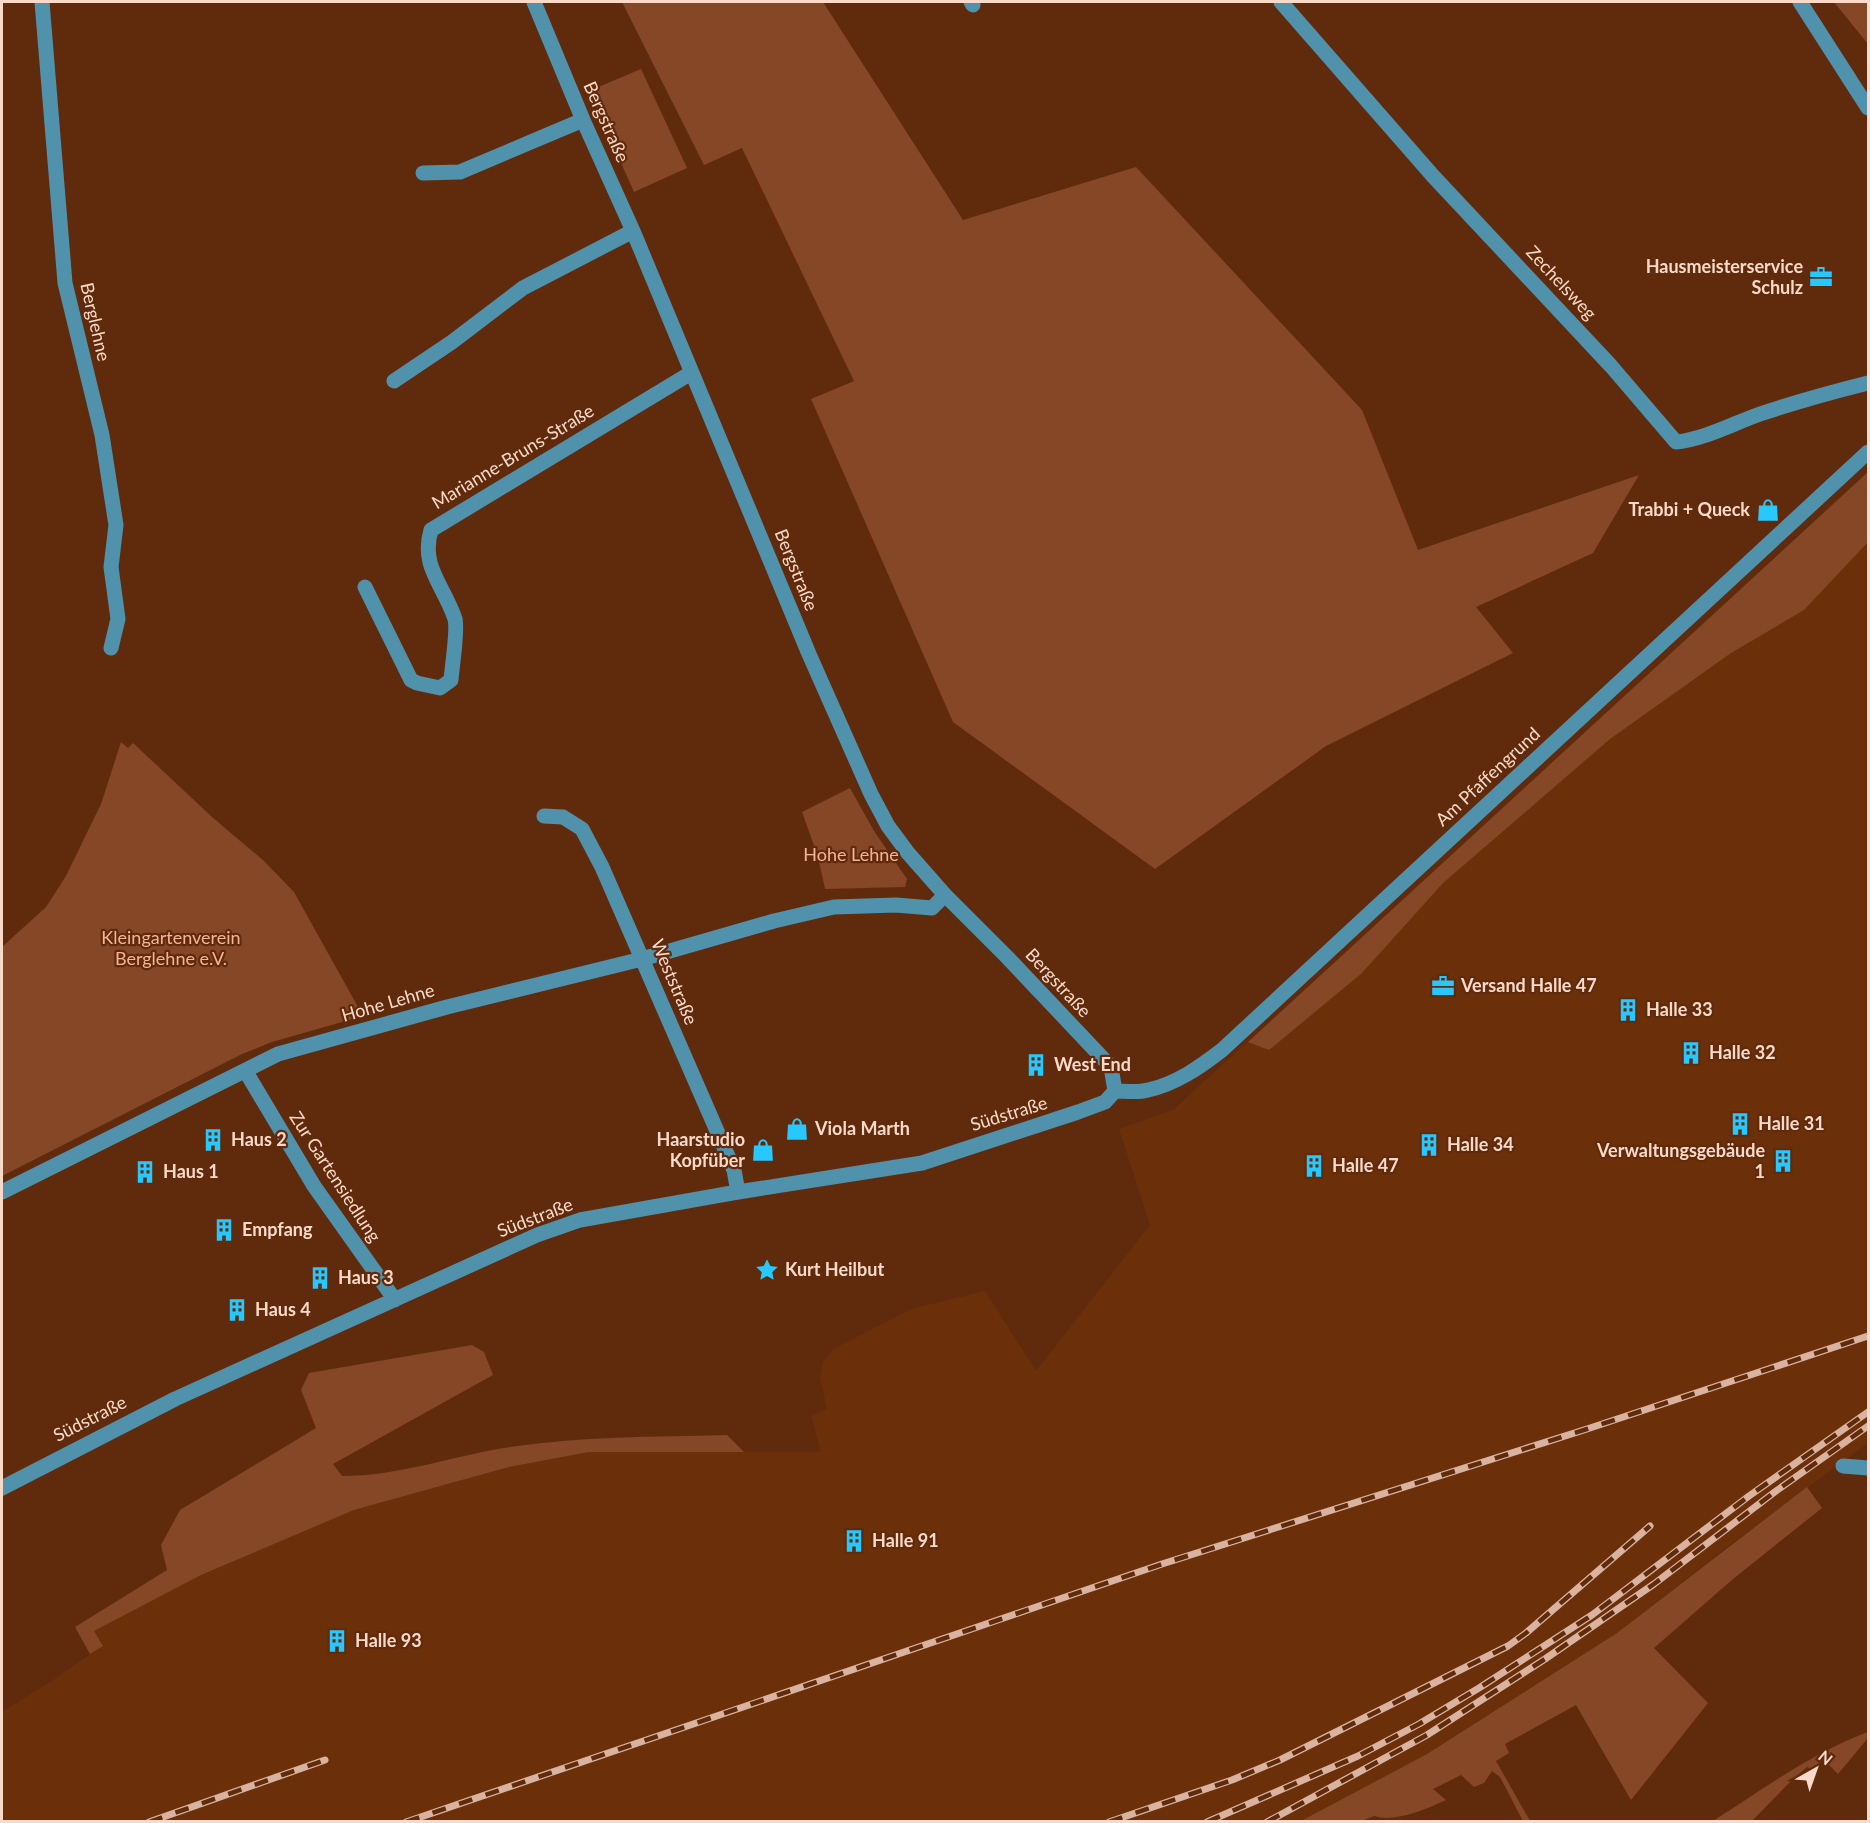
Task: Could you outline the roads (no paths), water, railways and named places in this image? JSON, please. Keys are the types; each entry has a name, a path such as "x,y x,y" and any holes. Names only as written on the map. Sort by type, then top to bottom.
{"street":[{"name":"Berglehne","path":"42,2 65,283 102,435 116,525 111,567 118,619 111,648"},
{"name":"Bergstraße","path":"534,2 583,120 633,231 808,654 871,794 888,826 945,895 1111,1066 1115,1090"},
{"name":"Zechelsweg","path":"1281,2 1433,176 1611,366 1676,442 1690,441 1761,414 1869,383"},
{"path":"1800,2 1869,108"},
{"path":"423,173 460,172 583,120"},
{"path":"394,381 452,342 523,288 633,231"},
{"name":"Marianne-Bruns-Straße","path":"365,587 411,680 440,688 451,680 456,621 428,559 427,545 431,530 691,373"},
{"name":"Am Pfaffengrund","path":"1115,1090 1146,1091 1174,1081 1204,1064 1222,1050 1869,452"},
{"name":"Weststraße","path":"544,816 563,817 582,829 602,867 734,1170 738,1192"},
{"name":"Hohe Lehne","path":"2,1192 278,1054 447,1007 642,959 767,922 834,907 896,905 932,908 945,895"},
{"name":"Zur Gartensiedlung","path":"246,1072 314,1186 395,1300"},
{"name":"Südstraße","path":"2,1488 44,1464 175,1399 537,1235 580,1220 922,1163 1078,1112 1105,1101 1115,1090"},
{"path":"1843,1466 1869,1468"}],"railway":[{"path":"406,1822 1162,1564 1587,1429 1868,1336"},
{"path":"1207,1822 1358,1756 1419,1724 1479,1688 1592,1615 1749,1496 1868,1412"},
{"path":"1267,1822 1427,1735 1545,1659 1654,1584 1776,1491 1868,1426"},
{"path":"1109,1822 1232,1780 1280,1760 1508,1646 1650,1526"},
{"path":"149,1822 325,1760"}],"place":[{"name":"Hausmeisterservice Schulz","path":"1821,277"},
{"name":"Trabbi + Queck","path":"1768,510"},
{"name":"Versand Halle 47","path":"1443,986"},
{"name":"Halle 33","path":"1628,1010"},
{"name":"Halle 32","path":"1691,1053"},
{"name":"West End","path":"1036,1065"},
{"name":"Halle 31","path":"1740,1124"},
{"name":"Viola Marth","path":"797,1129"},
{"name":"Haus 2","path":"213,1140"},
{"name":"Halle 34","path":"1429,1145"},
{"name":"Haarstudio Kopfüber","path":"763,1150"},
{"name":"Verwaltungsgebäude 1","path":"1783,1161"},
{"name":"Halle 47","path":"1314,1166"},
{"name":"Haus 1","path":"145,1172"},
{"name":"Empfang","path":"224,1230"},
{"name":"Kurt Heilbut","path":"767,1270"},
{"name":"Haus 3","path":"320,1278"},
{"name":"Haus 4","path":"237,1310"},
{"name":"Halle 91","path":"854,1541"},
{"name":"Halle 93","path":"337,1641"}],"park label":[{"name":"Kleingartenverein Berglehne e.V.","path":"171,948"}]}
